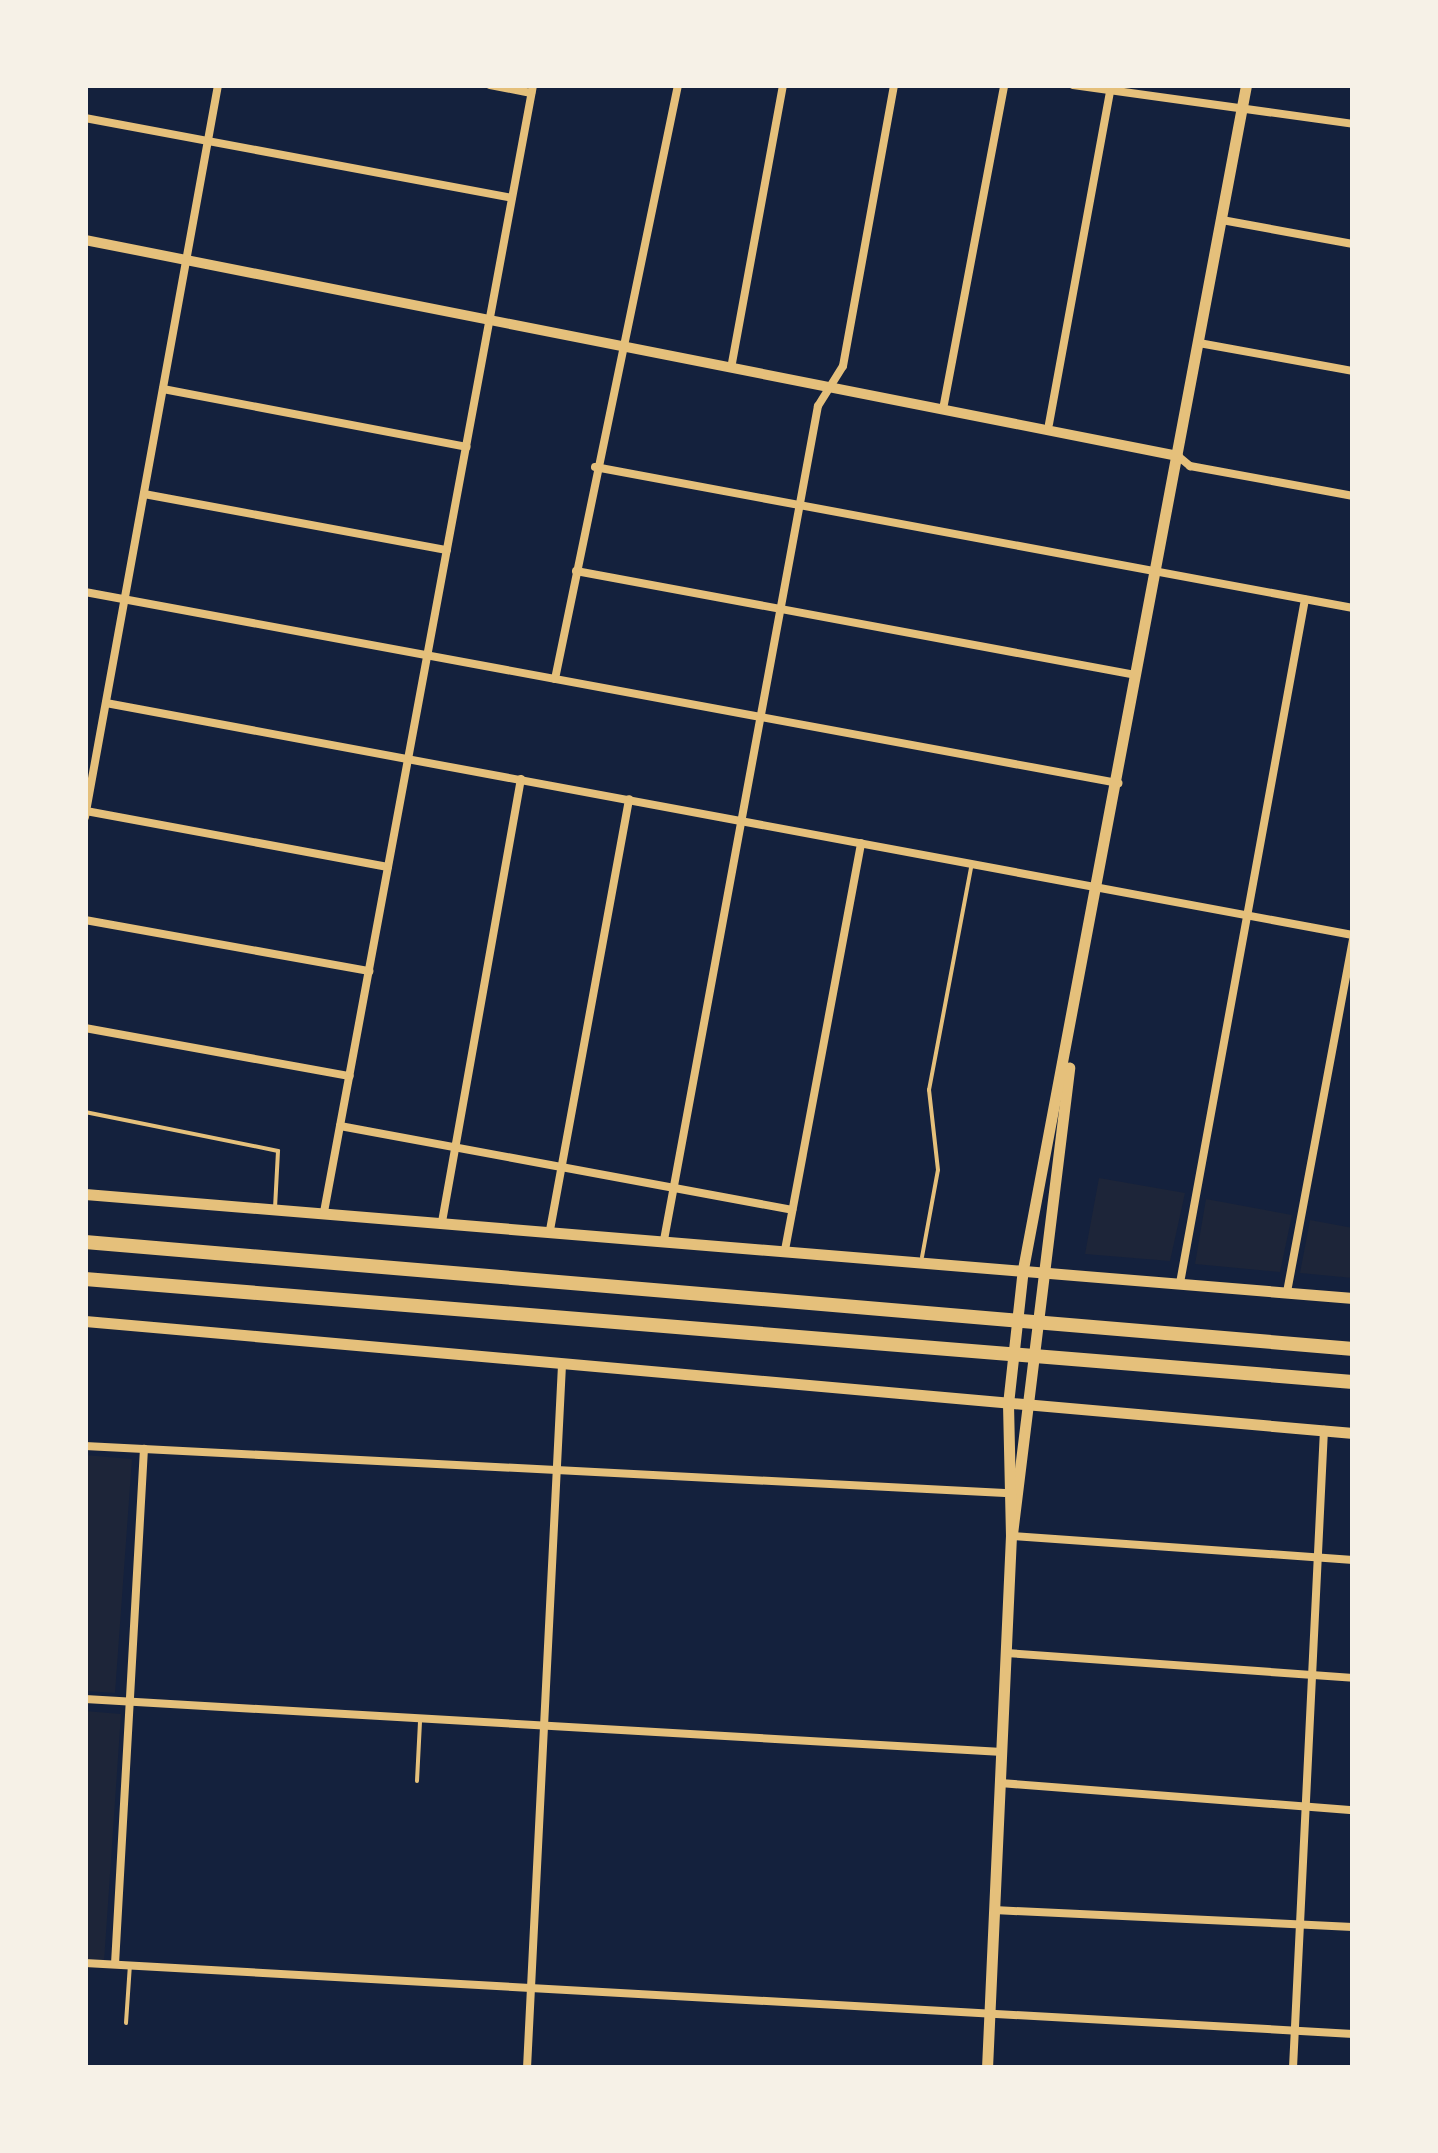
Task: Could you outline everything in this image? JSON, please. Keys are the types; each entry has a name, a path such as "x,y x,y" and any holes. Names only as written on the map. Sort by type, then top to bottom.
{"highway":[{"path":"85,1242 1353,1349"},
{"path":"85,1278 1353,1382"}],"main road":[{"path":"1012,1536 1005,1494 1008,1404 1023,1269 1070,1047 1246,85"},
{"path":"987,2068 1012,1536 1031,1406 1070,1047"},
{"path":"85,1194 1353,1298"},
{"path":"85,1321 1353,1433"}],"street":[{"path":"218,85 86,814 388,867"},
{"path":"324,1212 532,89 490,85"},
{"path":"555,679 678,85"},
{"path":"732,364 783,85"},
{"path":"664,1240 818,406 843,366 894,85"},
{"path":"944,404 1004,85"},
{"path":"1074,85 1353,124"},
{"path":"1049,424 1111,88"},
{"path":"85,118 512,198"},
{"path":"1222,220 1353,244"},
{"path":"85,240 1049,424 1178,456 1190,466 1353,496"},
{"path":"1199,343 1353,371"},
{"path":"163,389 466,447"},
{"path":"596,467 1353,608"},
{"path":"144,494 447,550"},
{"path":"576,572 1138,676"},
{"path":"85,592 1118,782"},
{"path":"1180,1283 1305,600"},
{"path":"106,704 1248,914 1353,937 1287,1292"},
{"path":"442,1222 522,779"},
{"path":"550,1230 629,800"},
{"path":"785,1250 862,843"},
{"path":"85,920 369,971"},
{"path":"85,1028 350,1076"},
{"path":"340,1126 792,1210"},
{"path":"527,2068 562,1365"},
{"path":"1293,2068 1324,1430"},
{"path":"85,1446 1005,1494"},
{"path":"115,1964 144,1449"},
{"path":"1012,1536 1353,1560"},
{"path":"1006,1653 1353,1678"},
{"path":"85,1699 1002,1752"},
{"path":"1000,1783 1353,1810"},
{"path":"994,1910 1353,1927"},
{"path":"85,1962 1353,2034"}],"lane":[{"path":"922,1261 938,1159 930,1090 972,864"},
{"path":"85,1112 278,1150 274,1208"},
{"path":"416,1782 420,1718"},
{"path":"126,2023 130,1965"}],"shaded area":[{"path":"1099,1178 1185,1193 1170,1261 1085,1254"},
{"path":"1206,1199 1292,1215 1280,1272 1195,1264"},
{"path":"1310,1220 1353,1228 1353,1278 1300,1273"},
{"path":"85,1455 132,1459 115,1693 85,1691"},
{"path":"85,1711 121,1714 104,1962 85,1961"}]}
